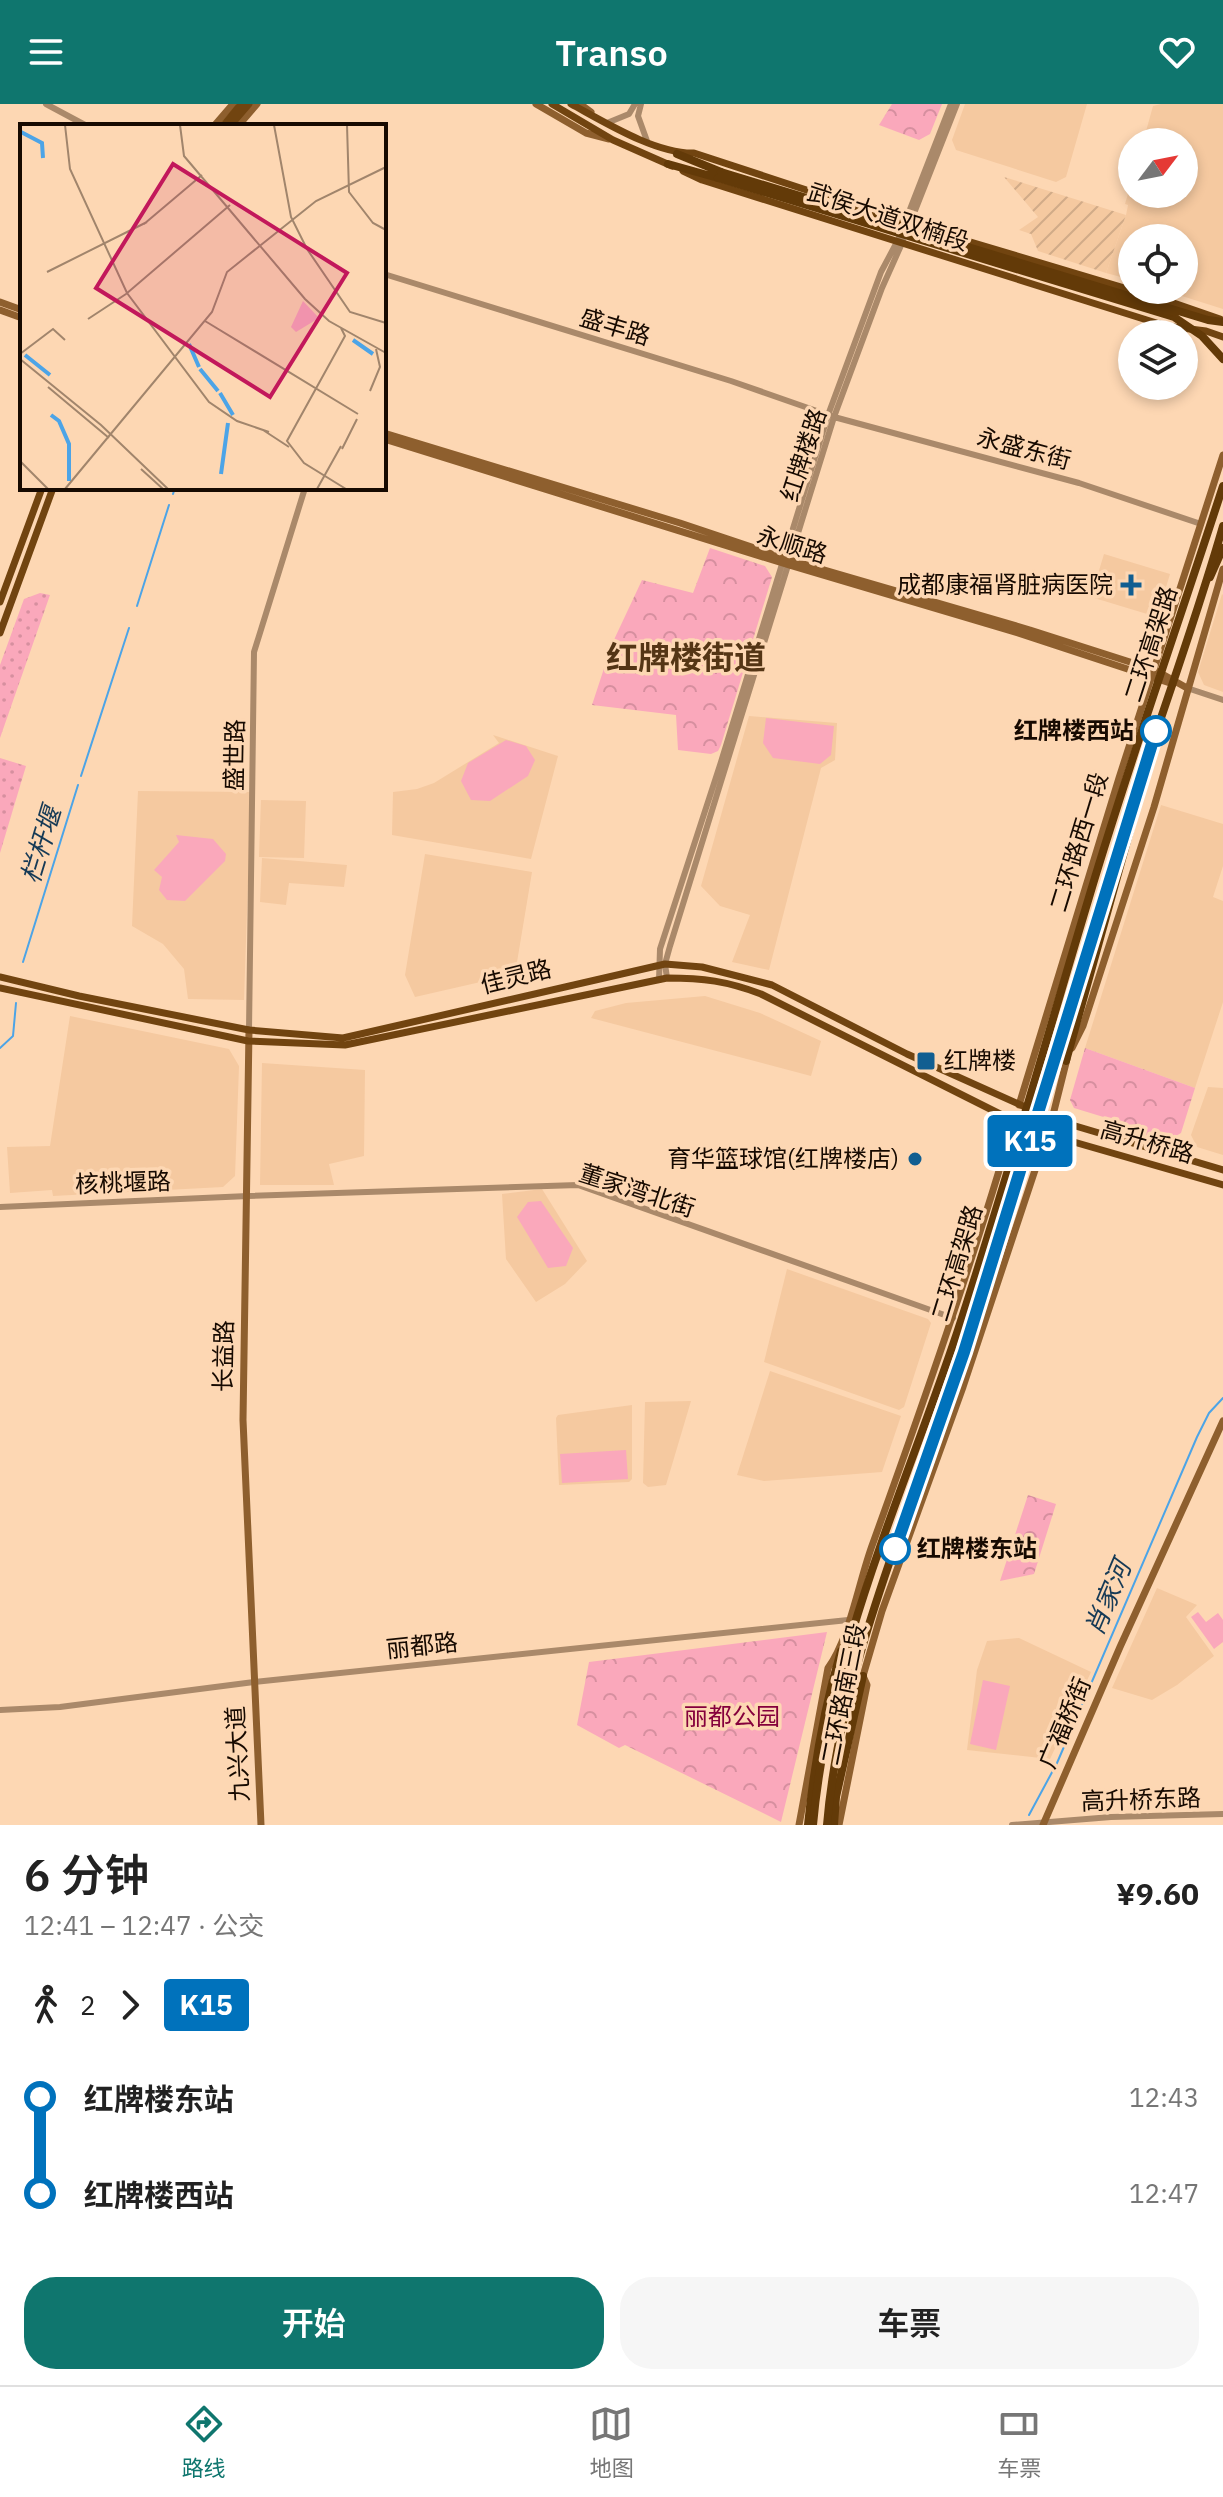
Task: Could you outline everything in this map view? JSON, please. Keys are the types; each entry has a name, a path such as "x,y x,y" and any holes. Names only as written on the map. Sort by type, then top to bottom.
{"highway":[{"path":"677,154 720,175 1174,317 1202,336 1223,359"},
{"path":"668,164 720,175 1208,320 1223,321"},
{"name":"二环高架路","path":"810,1825 832,1711 868,1581 957,1331 1091,891 1223,486"},
{"name":"二环高架路","path":"827,1825 833,1777 853,1681 871,1618 964,1352 1150,748 1223,526"},
{"path":"1206,584 1223,548"},
{"path":"1066,1061 1137,809 1150,748"},
{"path":"810,1825 820,1737 841,1651"},
{"path":"836,1825 836,1797 863,1676"}],"main road":[{"path":"216,124 233,104"},
{"path":"225,124 241,104"},
{"path":"232,124 249,104"},
{"path":"240,124 257,104"},
{"path":"536,104 586,133 613,140"},
{"name":"武侯大道双楠段","path":"552,104 613,140 702,180 1166,326 1206,331 1223,337"},
{"name":"武侯大道双楠段","path":"571,104 677,154 694,153 908,223 1168,301 1223,321"},
{"path":"580,104 605,122"},
{"path":"0,302 20,309"},
{"path":"0,310 20,317"},
{"path":"386,434 680,523 786,562"},
{"name":"永顺路","path":"386,440 1154,674 1187,688"},
{"name":"二环路西一段","path":"1019,1105 1223,455"},
{"path":"0,602 41,490"},
{"path":"0,633 52,490"},
{"path":"1052,1119 1066,1061 1088,1011 1154,807 1223,569"},
{"name":"佳灵路","path":"0,977 249,1030 343,1038 661,965 702,967 772,985 907,1054 1019,1105"},
{"name":"佳灵路","path":"0,988 248,1041 345,1045 663,979 704,978 732,983 761,994 1014,1121"},
{"name":"长益路","path":"249,1030 243,1420 254,1682"},
{"path":"1014,1121 1019,1105"},
{"name":"高升桥路","path":"1019,1105 1052,1119 1223,1170"},
{"name":"二环路南三段","path":"836,1825 867,1685 863,1676 882,1611 968,1372 1052,1119"},
{"name":"高升桥路","path":"1014,1121 1046,1134 1223,1185"},
{"name":"二环路南三段","path":"799,1825 828,1668 841,1651 848,1620 953,1318 1014,1121"},
{"name":"广福桥街","path":"1043,1824 1223,1421"},
{"name":"九兴大道","path":"254,1682 261,1825"}],"street":[{"path":"46,104 83,124"},
{"path":"605,122 629,114 638,104"},
{"path":"638,104 638,116 647,141"},
{"name":"红牌楼路","path":"663,979 661,965 831,416 881,272 908,223 954,104"},
{"name":"盛丰路","path":"386,275 731,381 831,416"},
{"name":"永盛东街","path":"831,416 1079,483 1201,524"},
{"name":"盛世路","path":"249,1030 254,652 304,490"},
{"path":"1187,688 1223,700"},
{"name":"董家湾北街","path":"248,1196 578,1185 953,1318"},
{"name":"核桃堰路","path":"0,1207 248,1196"},
{"name":"丽都路","path":"0,1710 60,1707 254,1682 848,1620"},
{"name":"高升桥东路","path":"1012,1825 1111,1817 1223,1814"}],"shaded area":[{"path":"965,104 1087,104 1066,177 1056,182 956,150 952,140"},
{"path":"1223,104 1223,309 1198,301 1198,224 1123,224 1127,208 1198,208 1198,128 1147,128 1153,106"},
{"path":"1004,177 1126,215 1123,224 1118,224 1118,238 1106,273 1038,251 1031,234 1019,230 1038,217"},
{"path":"1118,238 1118,276 1106,273"},
{"name":"成都康福肾脏病医院","path":"1104,554 1170,574 1157,617 1091,597"},
{"path":"1222,594 1223,692 1204,685 1198,672"},
{"path":"749,716 837,723 835,760 821,768 769,970 732,962 750,915 720,906 701,886"},
{"path":"493,735 558,756 531,859 392,835 393,792 434,783 499,743"},
{"path":"138,791 251,792 244,1000 188,999 184,969 163,944 132,926"},
{"path":"261,800 306,801 304,858 259,857"},
{"path":"1161,805 1223,824 1223,866 1213,897 1223,901 1223,1002 1195,1088 1085,1048"},
{"path":"425,854 532,872 515,974 415,997 405,975"},
{"path":"262,858 347,865 344,887 289,883 286,905 260,902"},
{"path":"705,996 760,1013 821,1041 811,1076 591,1018 595,1011 626,1003"},
{"path":"70,1016 229,1049 239,1066 235,1176 223,1187 53,1196 52,1190 10,1193 7,1147 50,1146"},
{"path":"262,1063 365,1070 364,1156 329,1164 334,1185 260,1185"},
{"path":"1208,1087 1223,1088 1223,1155 1197,1147 1191,1135"},
{"path":"542,1189 587,1261 565,1284 536,1302 506,1259 502,1194"},
{"path":"787,1269 928,1319 931,1323 904,1407 899,1410 764,1362"},
{"path":"770,1371 901,1416 882,1472 764,1481 737,1475"},
{"path":"691,1401 666,1485 648,1487 643,1483 645,1402"},
{"path":"632,1405 632,1479 629,1482 559,1485 558,1415"},
{"path":"1157,1588 1197,1605 1186,1617 1214,1656 1152,1700 1112,1688"},
{"path":"1019,1638 1091,1672 1050,1759 967,1750 977,1670 987,1641"}],"green space":[{"path":"892,104 942,104 930,134 919,140 879,125"},
{"path":"710,548 765,566 772,577 721,745 718,751 711,754 678,750 676,715 592,705 612,644 642,580 693,593"},
{"path":"40,593 50,595 0,738 0,665 24,599"},
{"path":"766,718 834,726 831,755 820,764 773,758 763,743"},
{"path":"506,740 526,746 535,760 528,776 490,801 471,800 461,781 468,763"},
{"path":"0,758 26,766 0,853"},
{"path":"176,835 213,839 226,854 225,861 185,901 167,900 159,890 162,877 154,870 179,842"},
{"path":"1085,1048 1195,1088 1181,1133 1169,1140 1152,1138 1110,1119 1074,1108 1070,1100"},
{"path":"541,1201 573,1248 566,1266 548,1268 517,1217 528,1202"},
{"path":"626,1450 628,1479 562,1483 560,1454"},
{"path":"1028,1495 1056,1504 1034,1574 1000,1581"},
{"path":"1198,1612 1206,1622 1218,1613 1223,1620 1223,1642 1214,1649 1191,1617"},
{"name":"丽都公园","path":"827,1632 781,1822 625,1745 619,1748 577,1725 589,1662"},
{"path":"983,1680 1010,1686 996,1750 970,1744"}],"waterway":[{"name":"栏杆堰","path":"173,494 174,490"},
{"name":"栏杆堰","path":"137,606 169,505"},
{"name":"栏杆堰","path":"81,776 129,628"},
{"name":"栏杆堰","path":"23,962 78,785"},
{"name":"栏杆堰","path":"0,1048 13,1036 16,1003"},
{"name":"肖家河","path":"1029,1815 1057,1763 1197,1437 1209,1413 1223,1398"}],"bus line":[{"name":"K15","path":"895,1549 964,1352 1156,731"}],"place":[{"name":"成都康福肾脏病医院","path":"1131,585"},
{"name":"红牌楼西站","path":"1156,731"},
{"name":"红牌楼","path":"926,1061"},
{"name":"育华篮球馆(红牌楼店)","path":"915,1159"},
{"name":"红牌楼东站","path":"895,1549"}],"district":[{"name":"红牌楼街道","path":"686,658"}]}
